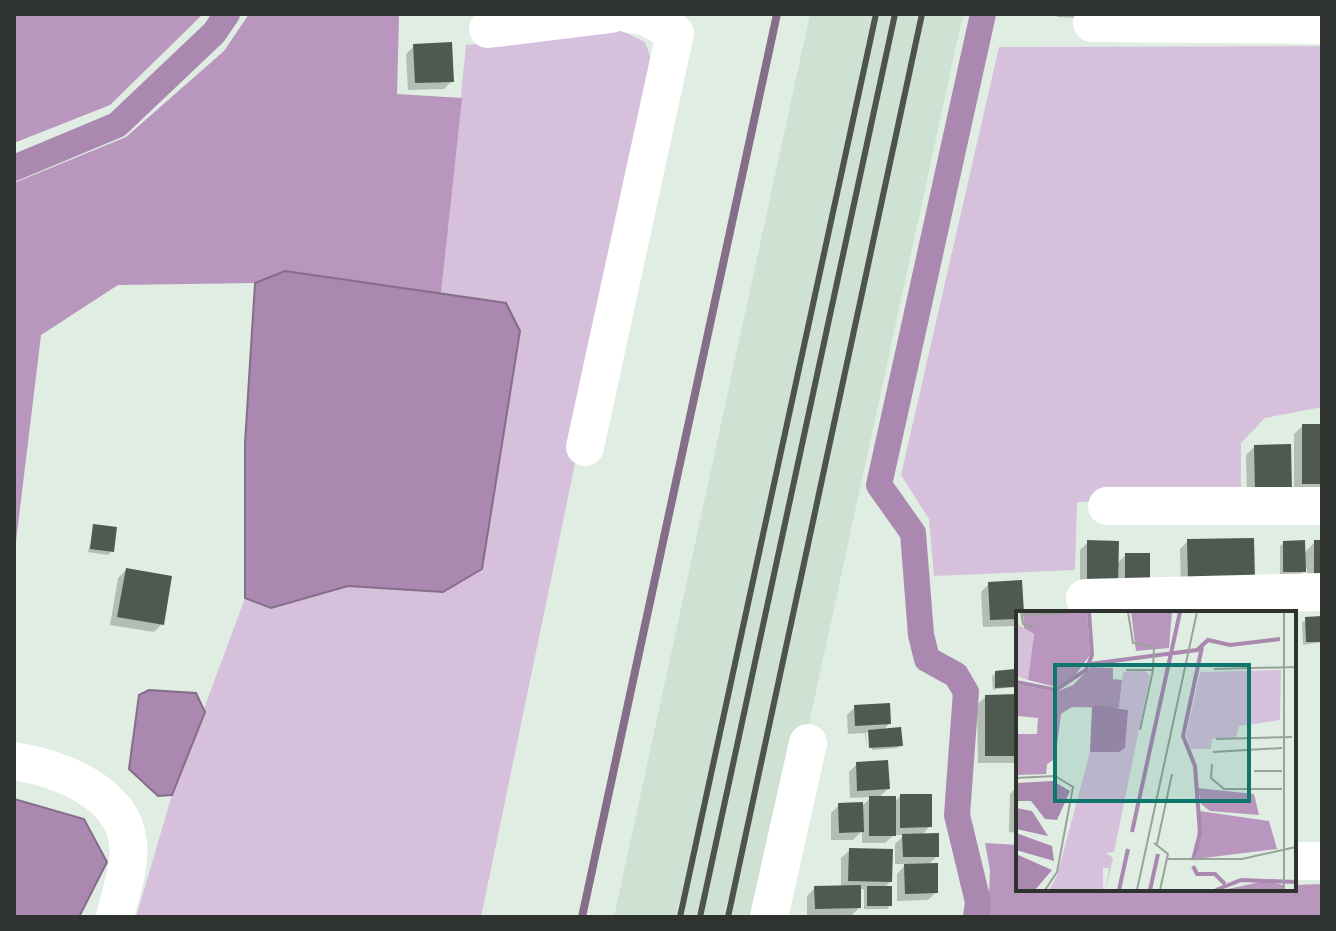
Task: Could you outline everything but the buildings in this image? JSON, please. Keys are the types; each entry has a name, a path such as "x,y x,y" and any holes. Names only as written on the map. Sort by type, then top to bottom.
{"street":[{"path":"488,29 611,14"},
{"path":"585,447 679,24 629,14"},
{"path":"1092,23 1322,25"},
{"path":"1107,506 1322,506"},
{"path":"1085,598 1322,592"},
{"path":"769,917 808,743"},
{"path":"14,761 42,765 82,780 110,806 126,831 129,846 115,917"},
{"path":"1296,861 1322,861"}],"shaded area":[{"path":"14,14 203,14 110,105 14,143"},
{"path":"249,14 399,16 397,94 462,98 441,293 285,271 255,283 118,285 41,335 14,558 14,183 126,137 224,51"},
{"path":"810,14 963,14 767,917 614,917"},
{"path":"620,30 645,42 656,73 481,917 136,917 172,795 245,598 271,608 348,586 443,592 506,303 441,293 466,45"},
{"path":"1322,46 1322,407 1265,418 1241,443 1241,499 1077,502 1075,570 934,576 929,519 901,475 999,47"},
{"path":"285,271 506,303 520,331 482,569 443,592 348,586 271,608 245,598 245,443 255,283"},
{"path":"149,690 196,693 205,712 172,795 158,796 129,769 139,695"},
{"path":"14,799 84,819 107,862 79,917 14,917"},
{"path":"985,843 1016,845 1016,891 1296,891 1296,885 1322,884 1322,917 988,917 990,870"}],"waterway":[{"path":"14,168 117,125 214,33 227,14"},
{"path":"582,917 777,14"},
{"path":"976,917 978,902 957,815 966,692 956,675 927,659 921,635 913,533 879,485 983,14"}],"railway":[{"path":"680,917 876,14"},
{"path":"700,917 895,14"},
{"path":"728,917 922,14"}]}
